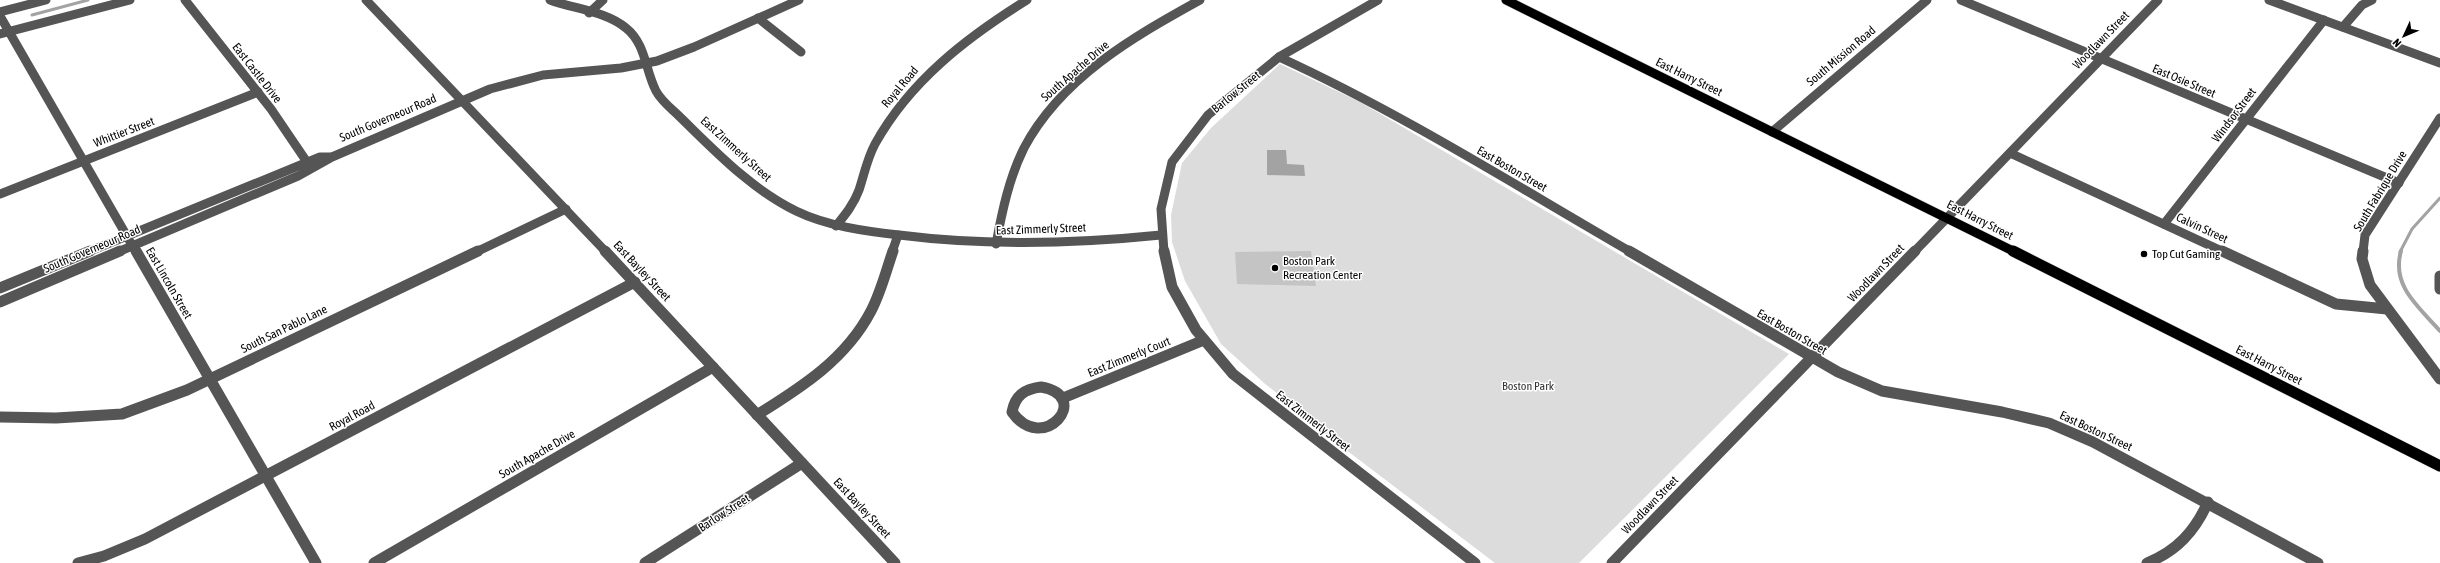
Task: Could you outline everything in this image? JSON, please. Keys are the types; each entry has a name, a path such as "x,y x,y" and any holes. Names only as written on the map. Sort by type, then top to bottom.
{"main road":[{"name":"East Harry Street","path":"1506,0 1947,218 2440,466"}],"street":[{"path":"0,12 46,0"},
{"path":"5,33 130,0"},
{"name":"East Castle Drive","path":"185,0 258,92 310,166"},
{"name":"East Bayley Street","path":"366,0 635,282 895,563"},
{"name":"East Zimmerly Street","path":"550,0 610,19 628,29 636,36 641,47 658,96 759,187 784,205 836,226 933,240 996,244 1037,244 1161,235 1172,287 1204,340 1233,374 1476,563"},
{"path":"589,13 603,0"},
{"name":"South Governeour Road","path":"0,302 132,246 310,166 463,100 503,85 543,75 611,70 646,63 682,52 798,0"},
{"name":"Royal Road","path":"836,226 854,201 866,163 878,137 924,78 970,37 1027,0"},
{"name":"South Apache Drive","path":"996,244 1018,163 1046,114 1082,78 1137,35 1200,0"},
{"name":"Barlow Street","path":"1161,235 1161,209 1172,162 1208,115 1279,57 1376,0"},
{"name":"South Mission Road","path":"1772,132 1927,0"},
{"name":"East Osie Street","path":"1961,0 2399,183"},
{"name":"Woodlawn Street","path":"1612,563 2158,0"},
{"path":"2269,0 2440,63"},
{"path":"2343,27 2362,5 2372,0"},
{"name":"East Lincoln Street","path":"0,16 5,33 83,161 316,563"},
{"path":"758,18 802,52"},
{"name":"Windsor Street","path":"2164,224 2324,20"},
{"name":"East Boston Street","path":"1279,57 1331,81 1410,124 1811,358 1882,391 2002,412 2049,423 2094,442 2208,502 2318,563"},
{"name":"Whittier Street","path":"0,194 258,92"},
{"name":"South Fabrique Drive","path":"2440,118 2365,235 2362,259 2370,285 2440,379"},
{"name":"Calvin Street","path":"2010,153 2336,304 2387,309"},
{"name":"South Governeour Road","path":"0,288 254,182 310,166"},
{"name":"South San Pablo Lane","path":"0,417 56,418 122,414 187,390 566,209"},
{"path":"757,414 817,376 846,349 871,311 898,235"},
{"path":"2440,276 2440,289"},
{"name":"Royal Road","path":"78,563 104,556 145,539 635,282"},
{"name":"East Zimmerly Court","path":"1063,398 1204,340"},
{"name":"South Apache Drive","path":"374,563 713,367"},
{"path":"1034,388 1054,390 1063,398 1066,403 1063,415 1052,425 1044,428 1029,428 1020,424 1012,412 1015,400 1021,394 1034,388"},
{"name":"Barlow Street","path":"645,563 802,463"},
{"path":"2147,563 2176,550 2201,519 2208,502"}],"green space":[{"name":"Boston Park","path":"1280,64 1360,102 1789,354 1579,563 1495,563 1312,424 1305,418 1306,416 1264,383 1221,344 1185,281 1172,242 1171,215 1182,163 1211,128"}],"shaded area":[{"path":"1267,150 1286,150 1287,164 1304,165 1305,176 1267,175"}],"building":[{"name":"Boston Park Recreation Center","path":"1311,251 1316,286 1237,284 1235,252"}],"waterway":[{"path":"32,15 88,0"},
{"path":"2400,252 2412,229 2440,198"},
{"path":"2401,251 2399,264 2403,285 2416,304 2440,331"}],"place":[{"name":"Top Cut Gaming","path":"2144,254"},
{"name":"Boston Park Recreation Center","path":"1275,268"}]}
